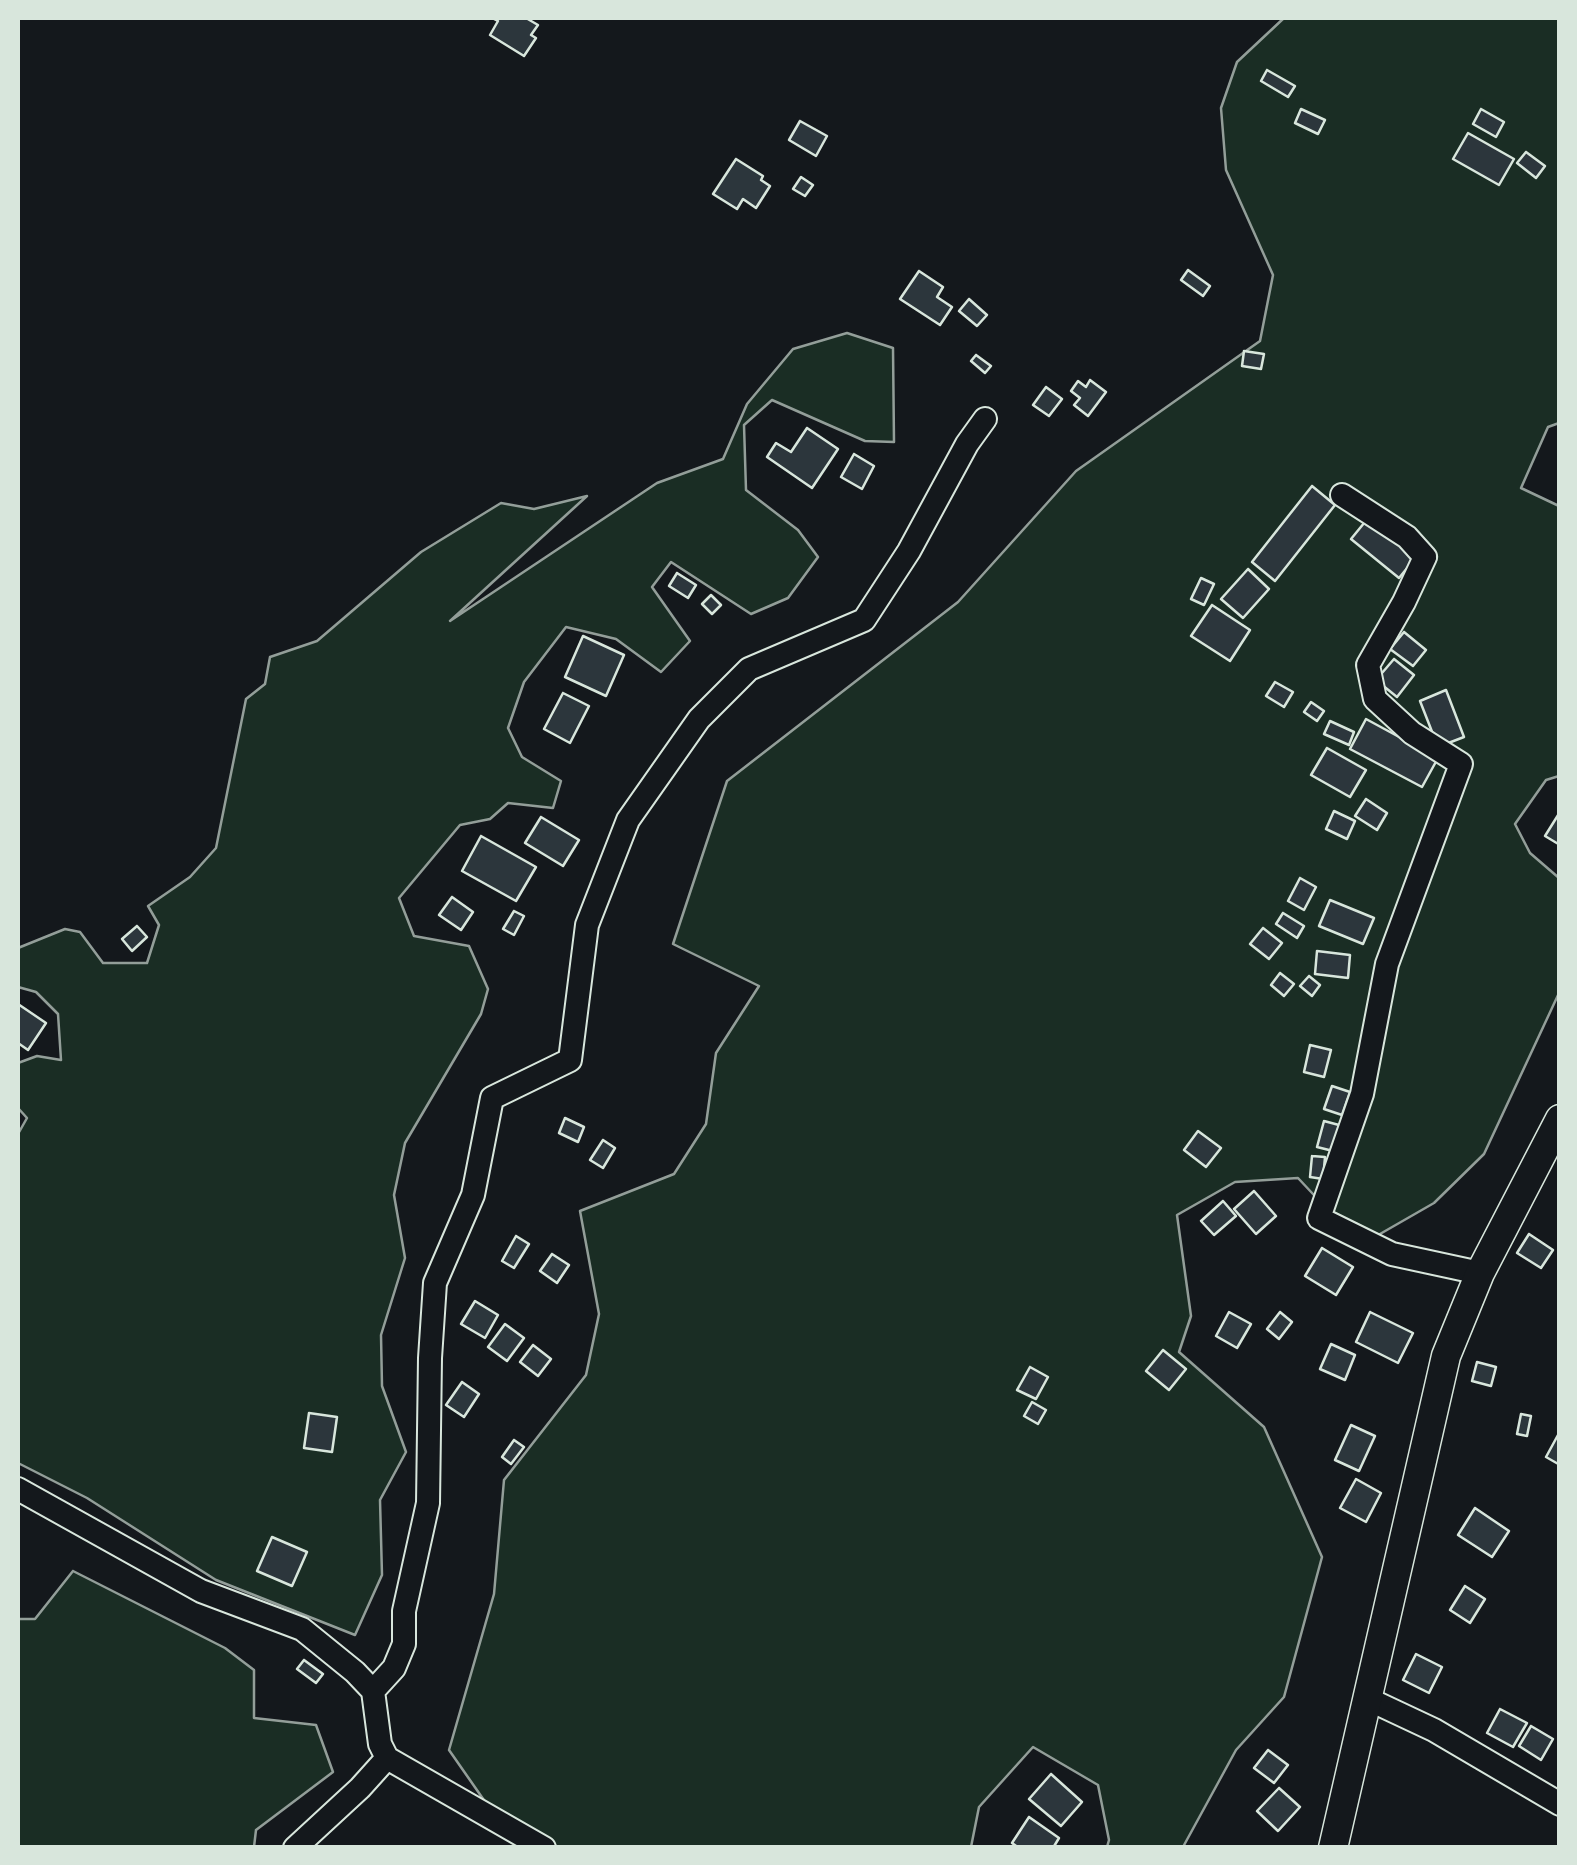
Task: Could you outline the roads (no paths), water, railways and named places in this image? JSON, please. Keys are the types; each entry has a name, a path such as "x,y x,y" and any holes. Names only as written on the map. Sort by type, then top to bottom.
{"street":[{"path":"373,1692 394,1668 404,1644 404,1611 428,1504 435,1283 474,1195 492,1098 570,1060 586,925 628,820 699,719 749,669 864,620 909,551 966,444 985,419"},
{"path":"1342,495 1407,537 1424,557 1368,665 1375,699 1412,732 1461,764 1387,964 1362,1094 1319,1218 1392,1254 1480,1273"},
{"path":"1333,1848 1446,1356 1480,1273 1560,1119"},
{"path":"18,1489 201,1591 302,1630 355,1672 373,1692 380,1744 387,1758 544,1848"},
{"path":"1368,1699 1434,1730 1560,1804"},
{"path":"295,1848 387,1758"}]}
